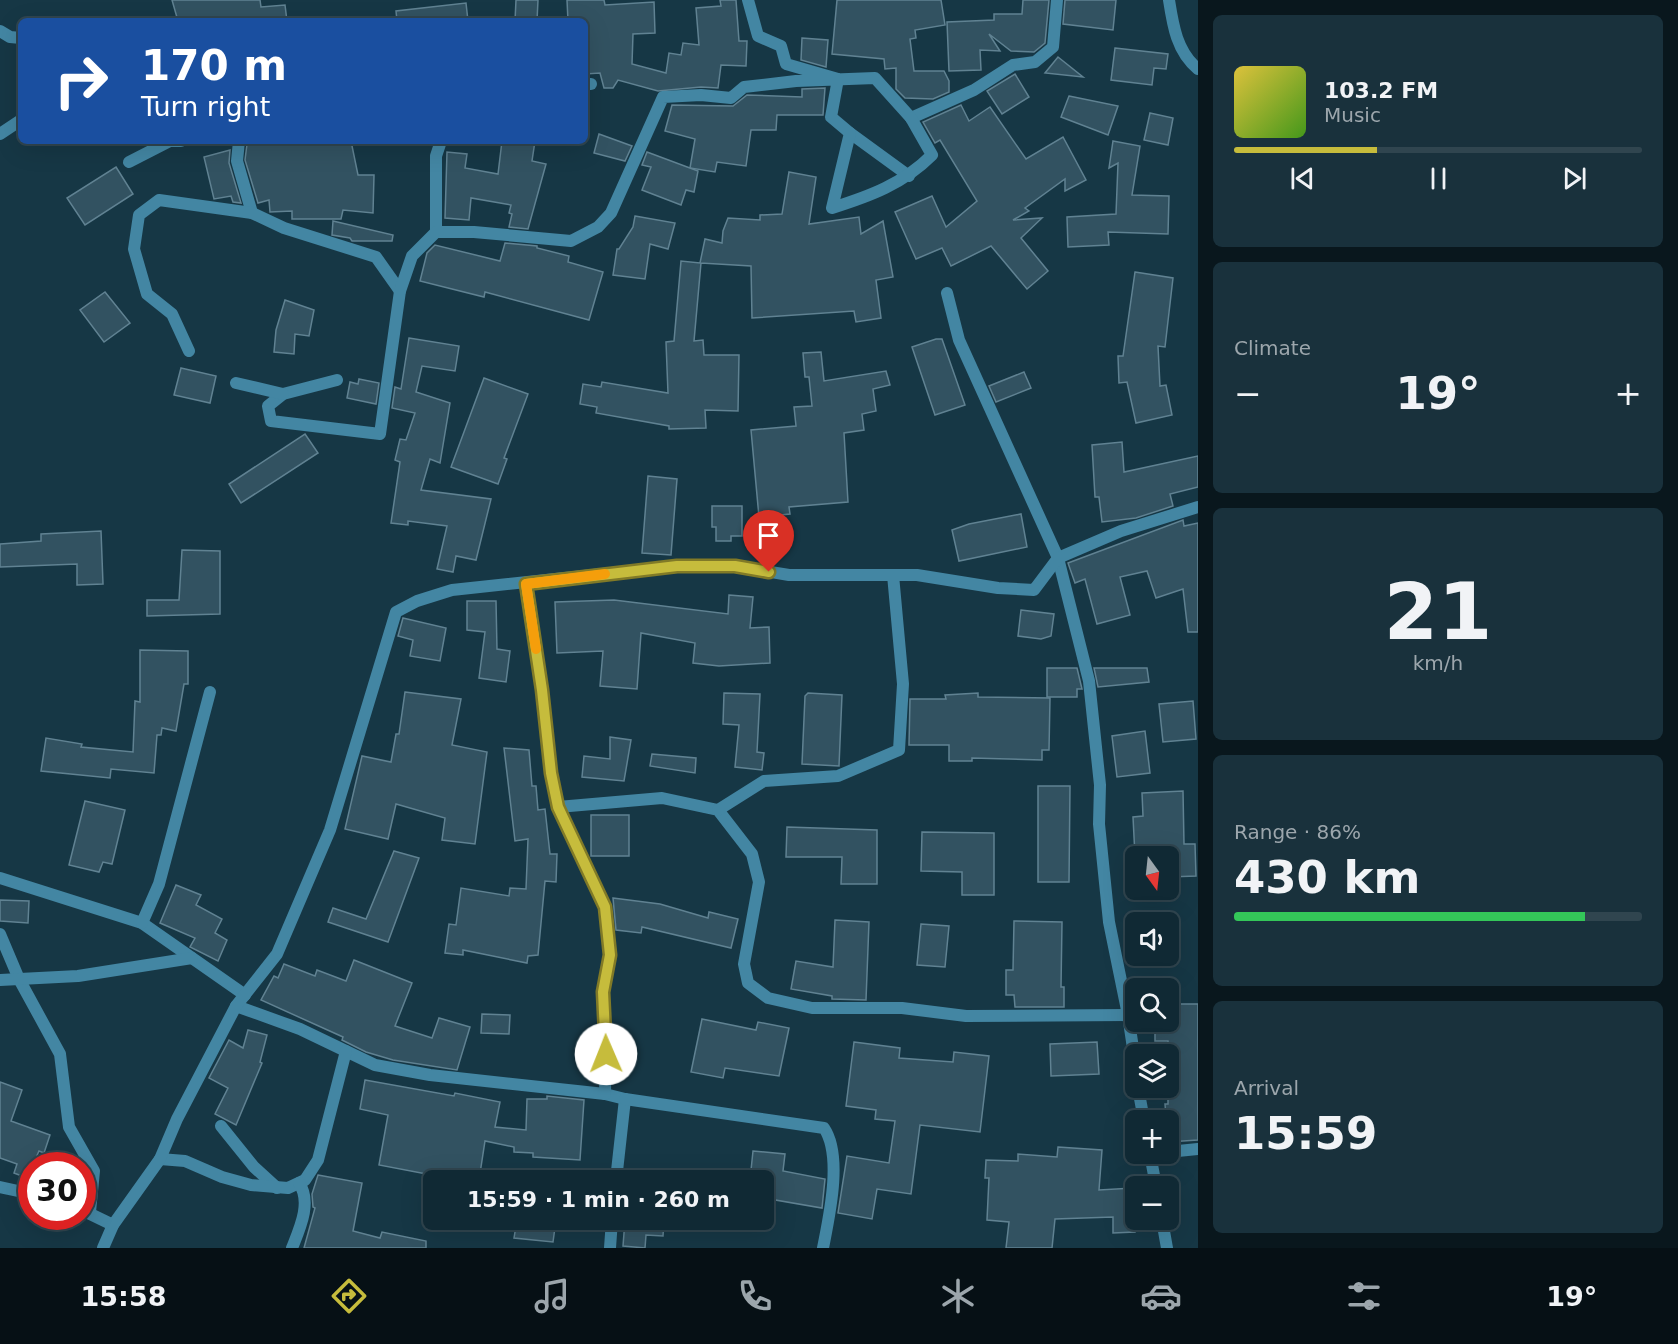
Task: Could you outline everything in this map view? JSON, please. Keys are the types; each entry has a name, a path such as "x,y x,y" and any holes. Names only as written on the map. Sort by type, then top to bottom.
{"street":[{"path":"748,0 758,36 781,46 786,64 838,79"},
{"path":"911,118 974,90 1013,65 1035,62 1053,47 1058,0"},
{"path":"1169,0 1174,31 1187,60 1198,69"},
{"path":"0,31 10,37 18,38"},
{"path":"436,232 474,232 571,241 581,238 598,227 611,213 663,97 701,94 731,98 744,87 875,78 911,118 932,155 909,176 874,195 832,208 850,134"},
{"path":"838,79 831,117 850,134 909,176"},
{"path":"0,134 18,122"},
{"path":"129,162 164,144"},
{"path":"239,144 237,161 252,213"},
{"path":"337,380 283,394 268,406 270,421 380,434 400,291 412,256 436,232 436,156 440,144"},
{"path":"189,351 172,314 147,294 134,249 139,215 159,200 252,213 284,228 376,257 400,291"},
{"path":"947,293 959,340 1058,558 1089,681 1100,785 1099,824 1109,922 1125,1000"},
{"path":"236,383 283,394"},
{"path":"104,1248 113,1225 160,1159 177,1119 236,1006 277,954 330,830 396,612 452,590 526,584 677,566 735,566 789,575 917,575 998,588 1034,590 1058,558 1121,531 1198,507"},
{"path":"718,810 764,782 838,776 899,750 903,684 893,575"},
{"path":"526,584 542,690 551,773 558,807 605,907 610,955 603,992 606,1034 605,1094"},
{"path":"142,923 159,884 210,692"},
{"path":"558,807 662,798 718,810 752,854 759,882 744,964 748,983 768,998 812,1008 902,1008 966,1016 1125,1015"},
{"path":"2,881 142,923 244,995"},
{"path":"0,934 19,979 60,1054 69,1127 83,1152"},
{"path":"0,980 78,976 192,958"},
{"path":"236,1006 300,1029 375,1065 429,1075 605,1094 625,1099 824,1128 832,1148 831,1208 822,1248"},
{"path":"160,1159 185,1161 222,1177 251,1185 288,1188 305,1180 318,1160 346,1051"},
{"path":"617,1170 625,1099"},
{"path":"221,1126 255,1167 277,1188"},
{"path":"1179,1151 1198,1149"},
{"path":"292,1248 303,1222 305,1192 299,1183"},
{"path":"0,1187 18,1191"},
{"path":"96,1216 113,1225"},
{"path":"610,1248 611,1230"},
{"path":"1164,1230 1167,1248"}],"building":[{"path":"172,0 260,0 261,7 285,5 287,18 177,18"},
{"path":"516,0 538,0 537,18 515,18"},
{"path":"567,0 604,0 605,5 654,2 655,33 633,34 632,64 666,73 669,53 681,55 683,43 699,45 696,8 721,6 720,0 736,0 739,41 747,41 746,66 721,65 718,88 701,87 658,91 618,80 613,88 604,88 600,73 588,74 588,18 568,18"},
{"path":"837,0 941,0 945,25 915,30 916,38 910,39 914,71 944,71 949,81 949,92 933,99 905,98 896,89 896,68 885,69 884,59 832,54"},
{"path":"1023,0 1049,0 1045,43 1034,52 1011,51 989,34 1000,51 980,50 981,70 949,71 947,22 994,20 994,14 1022,14"},
{"path":"1065,0 1116,0 1113,30 1063,24"},
{"path":"466,3 468,18 397,18 396,11"},
{"path":"802,38 828,40 826,67 801,60"},
{"path":"1115,48 1168,54 1166,69 1154,68 1152,85 1111,80"},
{"path":"1058,57 1083,77 1045,73"},
{"path":"1015,74 1029,97 1002,114 987,91"},
{"path":"825,88 823,115 777,115 776,130 751,130 746,166 717,162 715,172 690,168 695,139 665,131 672,105 733,106 747,95 802,97 802,89"},
{"path":"1069,96 1118,106 1108,135 1061,117"},
{"path":"961,105 969,121 990,107 1026,159 1063,137 1086,180 1065,191 1065,179 1025,208 1029,211 1013,220 1042,218 1021,238 1048,271 1027,289 991,246 951,266 942,248 916,259 895,212 932,196 946,227 977,201 940,140 935,143 923,122"},
{"path":"1150,113 1173,118 1168,145 1144,140"},
{"path":"599,134 632,146 625,161 594,153"},
{"path":"1113,141 1140,146 1132,195 1169,196 1168,234 1108,232 1109,245 1068,247 1067,217 1116,214 1118,163 1109,168"},
{"path":"247,144 352,144 358,175 374,175 373,213 343,210 341,219 292,219 292,211 270,212 269,200 258,203 245,160"},
{"path":"502,144 535,144 532,161 546,164 528,229 509,227 512,214 509,213 511,205 471,198 469,220 445,218 447,152 467,154 465,168 498,174"},
{"path":"230,150 229,163 241,203 233,202 231,196 214,199 204,157"},
{"path":"647,152 698,171 694,192 686,190 681,205 642,190 651,167 642,165"},
{"path":"116,167 133,194 85,225 67,198"},
{"path":"789,172 816,177 809,224 859,217 861,234 883,221 893,277 876,280 881,318 856,322 854,311 752,318 751,266 701,263 694,341 703,340 704,355 739,355 738,411 705,410 706,428 669,429 669,426 596,413 597,407 580,404 583,384 601,387 602,382 668,393 666,342 674,341 681,261 700,263 705,239 722,243 723,231 728,218 760,220 760,215 782,214"},
{"path":"635,216 675,223 668,249 650,244 645,279 613,275 617,249 633,227"},
{"path":"333,221 393,235 392,241 352,241 350,238 332,235"},
{"path":"505,243 537,246 537,248 569,256 568,262 603,272 589,320 485,292 484,297 420,281 427,253 435,245 500,261"},
{"path":"1135,272 1173,278 1165,347 1158,346 1160,386 1166,385 1172,415 1136,423 1127,382 1119,383 1118,356 1123,356"},
{"path":"105,292 130,323 104,342 80,310"},
{"path":"285,300 314,310 309,336 295,334 294,354 274,352 276,330"},
{"path":"409,338 459,346 455,371 422,366 416,392 450,403 440,463 430,459 421,490 491,499 476,560 456,556 453,572 437,569 447,526 408,521 408,525 391,523 400,462 395,460 400,439 406,440 415,413 392,408 395,387 401,389"},
{"path":"942,339 965,405 935,415 912,347"},
{"path":"821,352 824,381 886,371 890,385 873,389 876,411 862,414 864,430 844,433 848,502 789,507 790,514 759,517 751,430 796,426 794,407 812,406 809,377 805,377 803,353"},
{"path":"181,368 216,376 210,403 174,395"},
{"path":"1024,372 1031,388 996,402 989,386"},
{"path":"484,378 528,394 504,458 507,459 498,484 451,467"},
{"path":"359,379 379,383 376,404 347,398 350,382 358,384"},
{"path":"305,434 318,453 241,503 229,484"},
{"path":"1122,442 1124,472 1198,456 1198,487 1170,494 1173,506 1136,518 1102,522 1099,497 1095,497 1092,445"},
{"path":"648,476 677,479 671,555 642,553"},
{"path":"712,506 742,506 742,536 731,536 731,541 716,541 716,527 712,527"},
{"path":"1021,514 1027,547 959,561 952,530 969,524"},
{"path":"1183,520 1184,526 1198,523 1198,632 1188,632 1183,589 1156,598 1147,571 1120,577 1130,615 1097,624 1085,579 1075,583 1068,563"},
{"path":"101,531 103,584 77,585 77,564 0,567 0,544 41,541 41,534"},
{"path":"182,550 220,551 220,614 147,616 147,600 179,600"},
{"path":"729,595 753,597 750,628 769,627 770,663 719,666 693,663 695,643 641,633 637,689 600,686 603,651 557,653 555,602 614,600 728,614"},
{"path":"467,601 496,601 497,649 510,651 506,682 479,678 485,632 467,630"},
{"path":"1021,610 1054,614 1051,636 1041,639 1018,636"},
{"path":"403,618 446,628 440,661 410,656 413,640 398,636"},
{"path":"140,650 188,651 188,684 184,684 176,731 162,728 161,735 157,735 154,773 111,769 110,778 41,771 46,738 82,744 81,747 133,752 135,701 140,702"},
{"path":"1047,668 1077,668 1082,689 1077,689 1077,697 1047,697"},
{"path":"1094,668 1147,668 1149,682 1098,687"},
{"path":"405,692 461,699 452,745 487,752 475,844 442,840 445,818 396,804 388,839 345,829 362,756 391,762 396,734 399,734"},
{"path":"724,693 760,694 757,752 764,753 762,770 735,767 739,725 723,724"},
{"path":"808,693 842,695 839,766 802,764 805,696"},
{"path":"978,693 978,697 1050,698 1049,750 1042,750 1042,760 972,758 972,761 949,761 949,745 909,745 910,699 946,699 945,695"},
{"path":"1193,701 1196,739 1163,742 1159,704"},
{"path":"1145,731 1150,773 1117,777 1112,736"},
{"path":"610,737 631,740 624,781 582,777 584,756 610,759"},
{"path":"504,748 529,750 532,786 536,786 538,810 545,809 550,854 557,854 556,882 545,881 538,955 528,956 527,963 463,950 463,955 445,953 449,924 456,925 461,888 509,896 510,888 526,889 528,839 515,841"},
{"path":"652,754 696,758 695,773 650,766"},
{"path":"1038,786 1070,786 1069,882 1038,882"},
{"path":"1183,791 1184,844 1195,844 1196,876 1179,877 1179,846 1134,846 1133,817 1143,816 1142,793"},
{"path":"85,801 125,810 112,864 103,862 99,872 69,865"},
{"path":"591,815 629,815 629,856 591,856"},
{"path":"787,827 877,830 877,884 841,884 842,857 786,857"},
{"path":"922,832 994,833 994,895 962,895 962,872 921,871"},
{"path":"394,851 419,858 388,942 328,922 333,908 366,919"},
{"path":"176,885 201,895 196,905 222,919 215,933 227,940 218,961 190,947 195,938 160,923"},
{"path":"613,898 660,904 708,918 709,912 738,919 731,948 642,927 641,933 616,930"},
{"path":"0,900 29,901 28,923 0,921"},
{"path":"835,920 869,922 866,1000 832,999 832,996 791,989 796,961 833,967"},
{"path":"1014,921 1062,922 1061,987 1064,987 1064,1007 1015,1007 1014,995 1006,995 1006,970 1013,970"},
{"path":"921,924 949,926 945,967 917,965"},
{"path":"354,960 412,983 395,1026 432,1038 439,1018 470,1027 457,1070 393,1060 366,1052 342,1040 343,1037 261,1000 274,976 278,978 284,964 315,976 317,970 346,981"},
{"path":"1179,1004 1198,1004 1198,1140 1179,1141 1179,1110 1165,1110 1168,1098 1179,1098 1179,1044 1155,1041 1155,1032 1179,1032"},
{"path":"482,1014 510,1015 509,1034 481,1033"},
{"path":"702,1019 756,1030 758,1022 789,1028 779,1076 725,1068 723,1078 691,1072"},
{"path":"248,1030 267,1035 260,1062 262,1063 236,1125 215,1114 228,1088 209,1078 229,1040 243,1048"},
{"path":"854,1042 900,1048 899,1058 953,1062 954,1052 989,1056 980,1132 920,1125 911,1194 877,1189 872,1219 838,1213 847,1156 889,1163 895,1121 875,1119 876,1110 846,1106"},
{"path":"1097,1042 1099,1074 1051,1076 1050,1044"},
{"path":"365,1080 500,1102 495,1127 526,1130 527,1099 547,1099 547,1096 584,1100 580,1160 533,1157 533,1153 514,1152 514,1147 485,1141 481,1170 423,1170 423,1173 379,1165 388,1115 360,1109"},
{"path":"0,1082 22,1090 11,1121 50,1135 44,1152 18,1152 18,1175 14,1173 17,1164 0,1158"},
{"path":"1058,1147 1102,1150 1099,1190 1125,1188 1125,1230 1135,1230 1135,1232 1113,1233 1113,1217 1055,1219 1052,1248 1006,1248 1009,1222 987,1220 989,1178 985,1178 986,1160 1018,1161 1018,1154 1057,1157"},
{"path":"753,1151 785,1154 783,1171 825,1179 822,1208 774,1200 774,1170 751,1170"},
{"path":"318,1175 362,1183 353,1231 380,1238 382,1232 426,1241 426,1248 304,1248 315,1208 312,1194"},
{"path":"515,1230 555,1230 553,1242 514,1238"},
{"path":"624,1230 663,1230 663,1236 646,1235 645,1248 623,1246"}],"slow traffic":[{"path":"536,649 526,584 605,574"}],"route":[{"path":"606,1054 603,992 610,955 605,907 558,807 551,773 542,690 526,584 677,566 735,566 769,572"}]}
